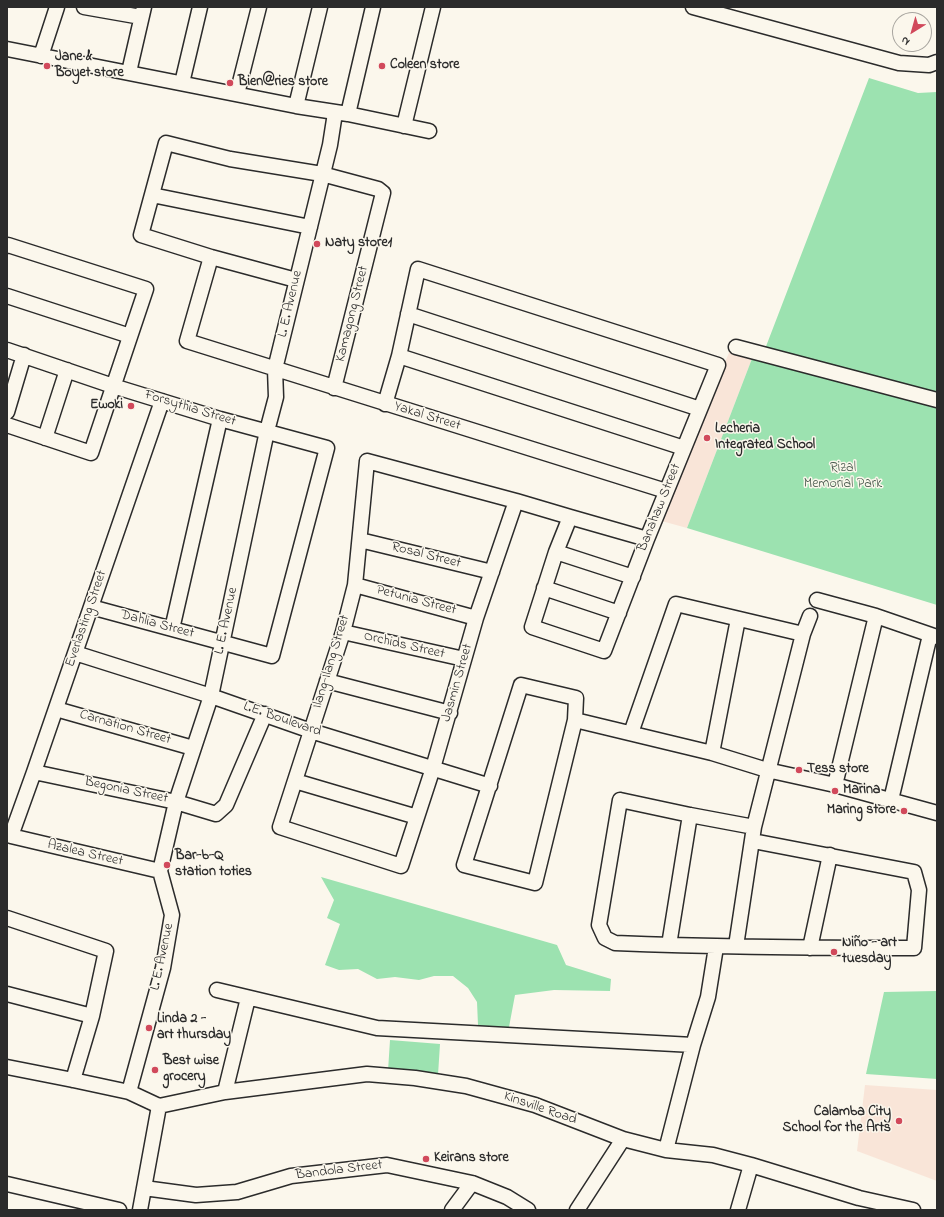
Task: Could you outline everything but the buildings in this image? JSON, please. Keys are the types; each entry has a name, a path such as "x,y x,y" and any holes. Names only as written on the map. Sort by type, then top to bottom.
{"street":[{"path":"41,56 57,7"},
{"path":"84,7 142,12 129,72"},
{"path":"182,83 200,7"},
{"path":"236,94 259,7"},
{"path":"296,106 320,7"},
{"name":"L. E. Avenue","path":"129,1092 163,968 172,916 160,871 176,802 211,696 276,397 275,369 322,174 330,146 342,114 373,7"},
{"path":"404,126 433,7"},
{"path":"693,7 899,63 929,65 937,62"},
{"path":"7,49 429,131"},
{"path":"296,280 211,257 141,235 166,143 230,159 322,174"},
{"name":"Kamagong Street","path":"322,174 378,189 383,193 334,388"},
{"path":"152,195 310,227"},
{"path":"7,246 8,245 146,289 91,453 7,425"},
{"name":"Yakal Street","path":"211,257 187,342 666,491"},
{"name":"Banahaw Street","path":"408,314 418,269 718,365 666,491 604,651 532,627 544,588"},
{"path":"7,296 130,336"},
{"path":"385,404 399,356 408,314 700,409"},
{"path":"736,347 937,400"},
{"name":"Forsythia Street","path":"7,350 113,386 327,448 272,656 223,642"},
{"path":"7,412 24,355"},
{"path":"399,356 684,448"},
{"path":"45,438 67,370"},
{"name":"Everlasting Street","path":"11,836 162,401"},
{"path":"172,629 220,418"},
{"name":"Ilang-Ilang Street","path":"401,866 280,827 343,632 355,585 367,461 516,501"},
{"path":"516,501 647,539"},
{"name":"Jasmin Street","path":"401,866 450,713 476,618 516,501"},
{"path":"570,517 544,588 619,613"},
{"name":"Rosal Street","path":"360,540 492,572"},
{"path":"556,552 633,577"},
{"name":"Petunia Street","path":"355,585 476,618"},
{"path":"817,600 876,616 934,636 891,800"},
{"path":"631,733 676,604 803,634"},
{"name":"Dahlia Street","path":"91,607 223,642"},
{"path":"736,946 753,834 767,770 803,634 810,616"},
{"path":"835,785 876,616"},
{"path":"712,753 738,618"},
{"name":"Orchids Street","path":"343,632 464,659"},
{"name":"L.E. Boulevard","path":"75,653 211,696 311,731 490,786"},
{"path":"327,680 450,713"},
{"path":"521,685 576,698 575,720 535,883 464,865 521,685"},
{"name":"Carnation Street","path":"56,709 194,748"},
{"name":"Begonia Street","path":"34,772 176,802 216,814 226,806 265,714"},
{"path":"575,720 712,753 767,770 835,785 937,813"},
{"path":"295,781 417,817"},
{"path":"620,800 690,815 830,855 914,872 919,890 914,948 716,947 615,943 605,938 599,925 620,800"},
{"path":"669,945 690,815"},
{"name":"Azalea Street","path":"11,836 160,871"},
{"path":"810,948 830,855"},
{"path":"7,918 106,951 92,1016 73,1080"},
{"path":"666,1150 708,997 716,947"},
{"path":"217,990 377,1028 694,1045"},
{"path":"7,994 92,1016"},
{"path":"225,1092 248,998"},
{"path":"7,1067 129,1092 159,1106 140,1210"},
{"name":"Kinsville Road","path":"159,1106 225,1092 368,1074 415,1078 466,1086 535,1105 623,1139 666,1150 713,1155 859,1198 913,1210"},
{"path":"577,1210 623,1139"},
{"name":"Bandola Street","path":"144,1188 196,1195 237,1192 291,1176 387,1165 472,1183 507,1197 528,1210"},
{"path":"738,1210 751,1165"},
{"path":"452,1210 472,1183"},
{"path":"7,1184 119,1210"}],"shaded area":[{"name":"Lecheria Integrated School","path":"731,348 753,356 687,528 658,520"},
{"name":"Calamba City School for the Arts","path":"865,1085 937,1090 937,1181 857,1151"}],"green space":[{"path":"869,78 918,93 937,92 937,394 765,349"},
{"name":"Rizal Memorial Park","path":"753,356 937,404 937,605 687,528"},
{"path":"321,877 557,945 566,965 611,979 610,991 554,990 515,995 509,1027 503,1030 478,1025 477,1002 468,988 453,976 434,976 419,980 395,977 377,979 358,969 339,970 325,965 340,924 327,918 334,900"},
{"path":"937,991 937,1079 866,1074 884,992"},
{"path":"390,1040 440,1044 438,1075 388,1071"}],"place":[{"name":"Jane & Boyet store","path":"47,66"},
{"name":"Coleen store","path":"382,66"},
{"name":"Bien@ries store","path":"230,83"},
{"name":"Naty store1","path":"317,244"},
{"name":"Ewoki","path":"131,406"},
{"name":"Lecheria Integrated School","path":"707,438"},
{"name":"Tess store","path":"799,770"},
{"name":"Marina","path":"835,791"},
{"name":"Maring store","path":"904,811"},
{"name":"Bar-b-Q station toties","path":"167,865"},
{"name":"Niño - art tuesday","path":"834,952"},
{"name":"Linda 2 - art thursday","path":"149,1028"},
{"name":"Best wise grocery","path":"155,1070"},
{"name":"Calamba City School for the Arts","path":"899,1121"},
{"name":"Keirans store","path":"426,1159"}]}
